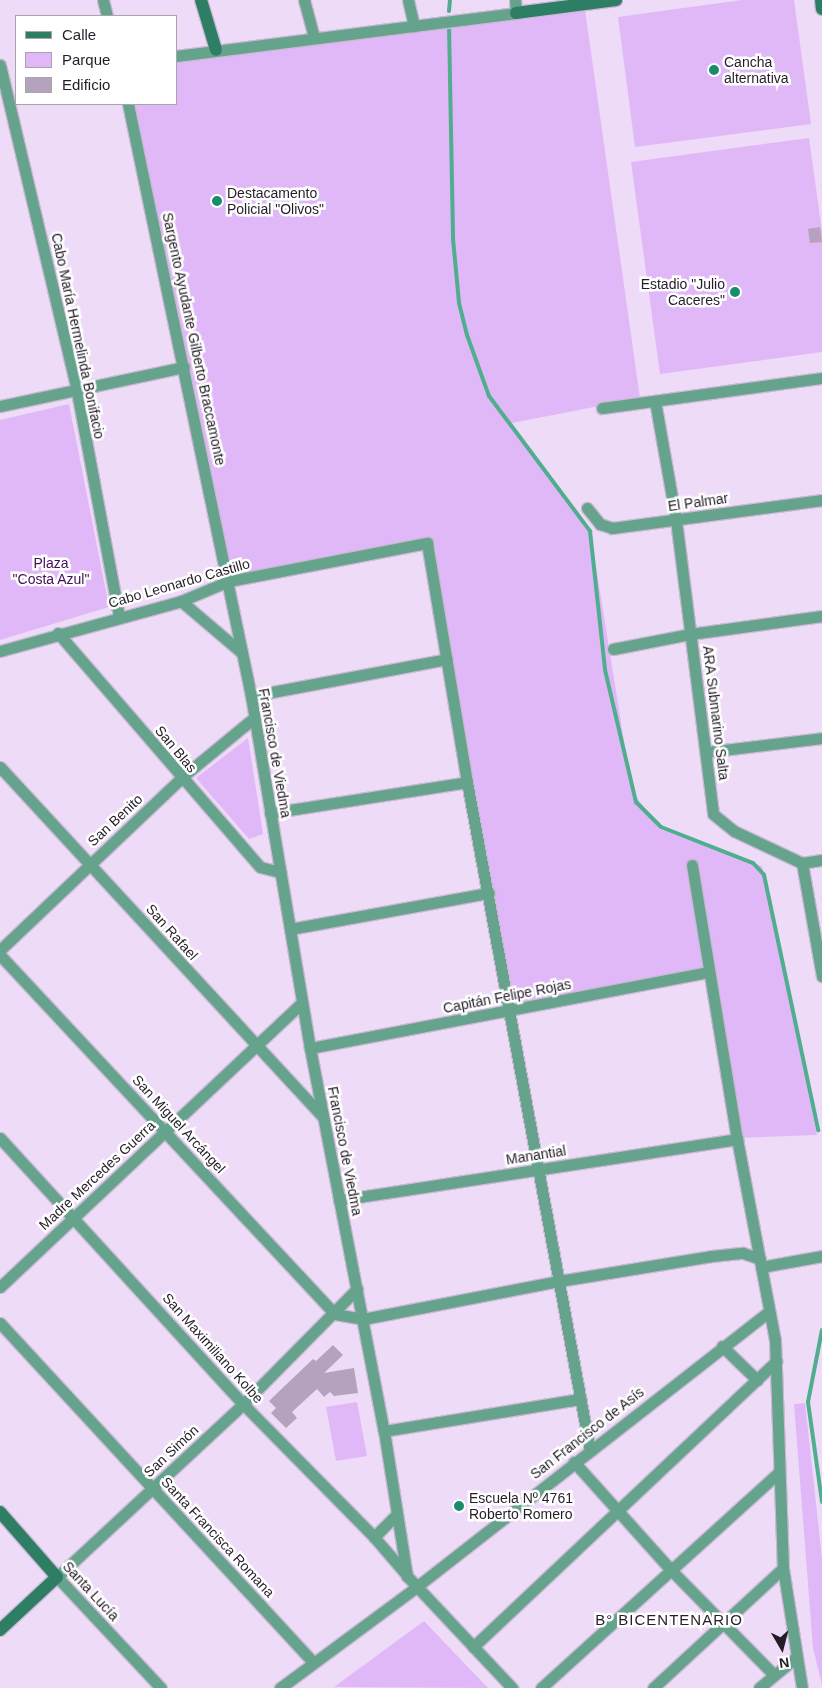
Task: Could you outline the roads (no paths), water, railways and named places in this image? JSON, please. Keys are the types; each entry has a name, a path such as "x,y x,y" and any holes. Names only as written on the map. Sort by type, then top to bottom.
{"street":[{"path":"103,0 107,15"},
{"path":"201,0 216,50"},
{"path":"304,0 314,38"},
{"path":"408,0 414,26"},
{"path":"515,0 516,13"},
{"path":"178,56 616,0"},
{"path":"821,0 822,9"},
{"name":"Cabo María Hermelinda Bonifacio","path":"0,65 8,88 77,392 119,616"},
{"name":"Sargento Ayudante Gilberto Braccamonte","path":"128,105 229,581"},
{"path":"0,406 77,392 184,367"},
{"path":"602,408 822,378"},
{"name":"ARA Submarino Salta","path":"655,401 676,520 707,752 713,814 734,831 802,863"},
{"name":"El Palmar","path":"587,508 600,524 612,528 822,500"},
{"name":"Cabo Leonardo Castillo","path":"0,651 119,616 181,601 229,581 427,543 447,659"},
{"name":"Francisco de Viedma","path":"229,581 255,717 322,1117 384,1431 407,1576 415,1588 512,1688"},
{"path":"181,601 242,654"},
{"path":"613,649 690,634 822,616"},
{"name":"San Blas","path":"58,633 181,778 260,867 280,872"},
{"path":"251,696 447,659 590,1451"},
{"name":"San Benito","path":"0,950 181,778 255,717"},
{"path":"707,752 822,738"},
{"name":"San Rafael","path":"0,767 322,1117"},
{"path":"270,813 468,782"},
{"path":"822,860 802,863 822,976"},
{"path":"692,865 736,1140 777,1361 779,1472 784,1568 795,1658 802,1688"},
{"path":"290,929 489,893"},
{"name":"San Miguel Arcángel","path":"0,955 335,1314"},
{"name":"Capitán Felipe Rojas","path":"310,1048 709,972"},
{"name":"Madre Mercedes Guerra","path":"0,1287 302,1002"},
{"name":"San Maximiliano Kolbe","path":"0,1138 243,1404 374,1537 407,1576"},
{"name":"Manantial","path":"339,1200 736,1140"},
{"path":"335,1314 363,1319 559,1280 712,1256 743,1253 760,1263 822,1256"},
{"name":"San Simón","path":"0,1630 243,1404 335,1314 357,1289"},
{"name":"San Francisco de Asís","path":"280,1688 415,1588 769,1311"},
{"name":"Santa Francisca Romana","path":"0,1323 313,1662"},
{"path":"722,1346 757,1380"},
{"path":"472,1647 777,1361"},
{"path":"384,1431 580,1399"},
{"path":"574,1462 669,1568 773,1674"},
{"path":"542,1688 669,1568 779,1472"},
{"name":"Santa Lucía","path":"0,1512 161,1688"},
{"path":"374,1537 396,1516"},
{"path":"653,1688 784,1568"},
{"path":"759,1688 773,1674 795,1658"}],"waterway":[{"path":"449,11 450,0"},
{"path":"449,26 453,239 459,303 467,335 489,396 590,531 605,670 636,802 661,827 753,863 764,875 818,1130"},
{"path":"822,1330 808,1402 822,1502"}],"place":[{"name":"Cancha alternativa","path":"714,70"},
{"name":"Destacamento Policial \"Olivos\"","path":"217,201"},
{"name":"Estadio \"Julio Caceres\"","path":"735,292"},
{"name":"Escuela Nº 4761 Roberto Romero","path":"459,1506"}],"district":[{"name":"B° BICENTENARIO","path":"669,1620"}],"park label":[{"name":"Plaza \"Costa Azul\"","path":"51,572"}]}
